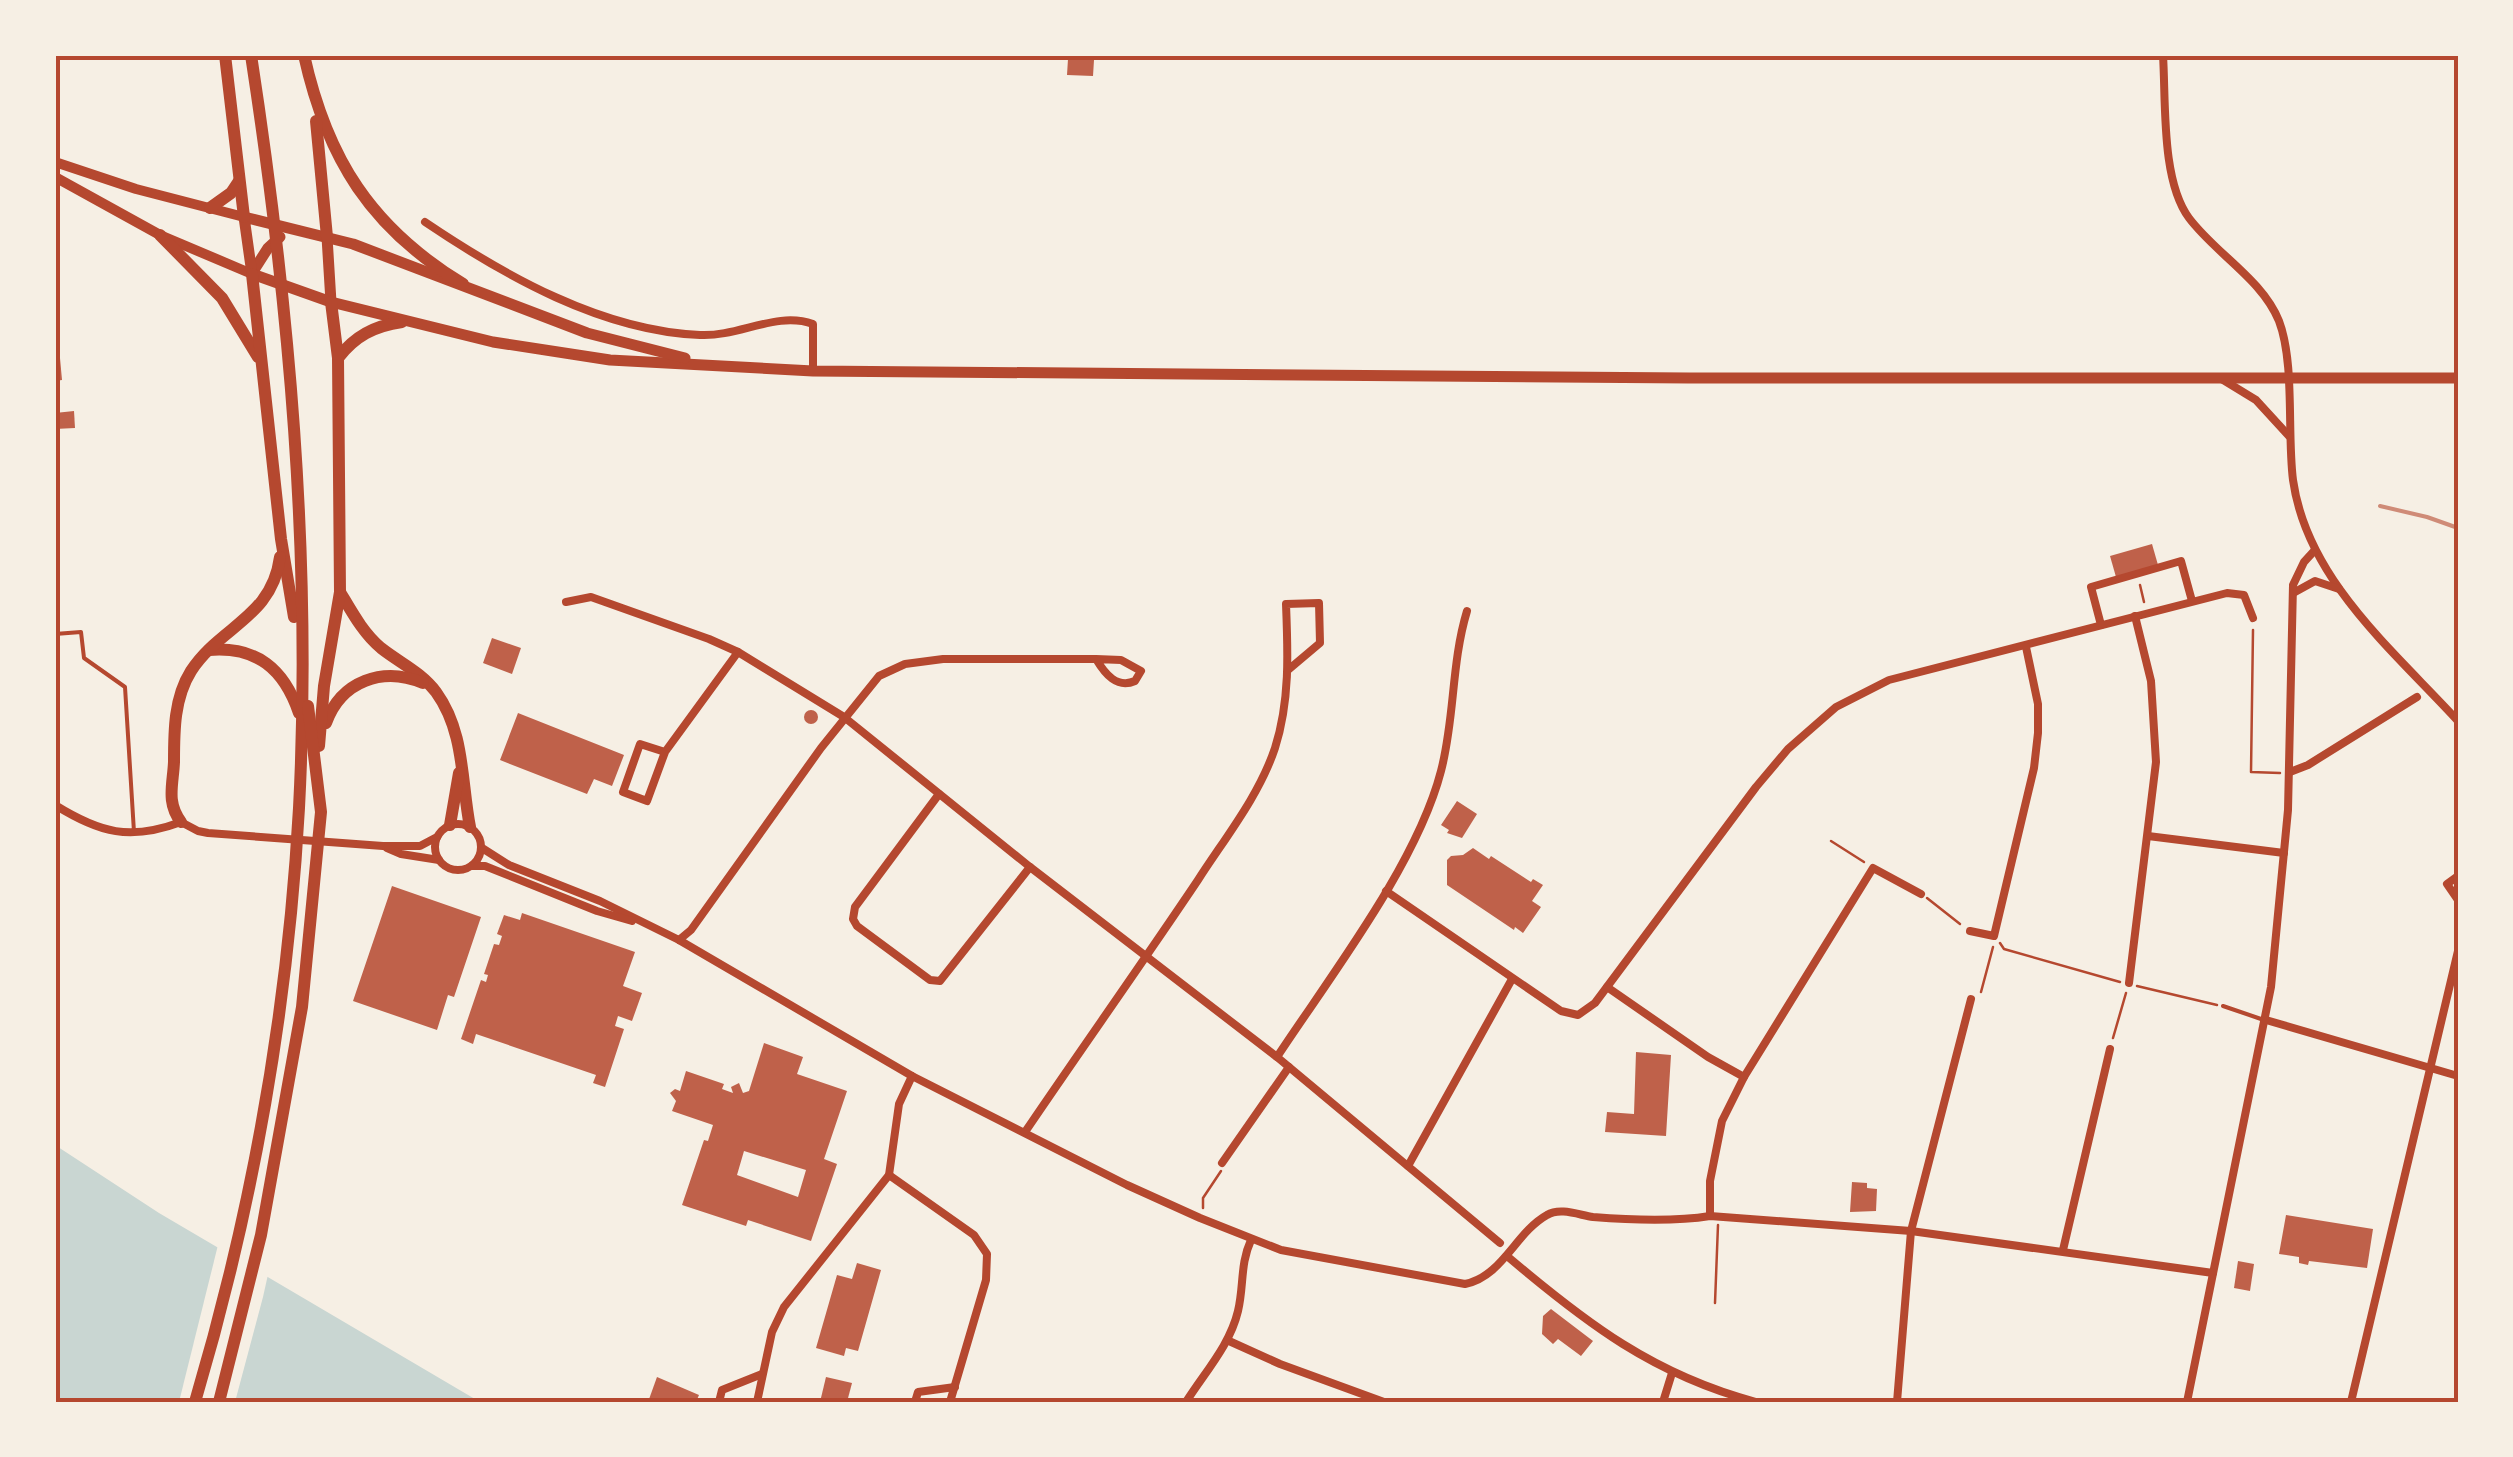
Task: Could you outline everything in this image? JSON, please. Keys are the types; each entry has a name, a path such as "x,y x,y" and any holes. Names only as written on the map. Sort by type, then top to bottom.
{"highway":[{"path":"225,55 244,216"},
{"path":"195,1402 239,1229 271,1062 292,884 302,720 289,369 251,55"},
{"path":"304,55 314,98 326,237"},
{"path":"314,98 344,170 368,203 418,254 463,284"},
{"path":"210,208 231,193 239,181"},
{"path":"160,235 222,298 261,362"},
{"path":"218,1402 261,1235 292,1066 316,886 321,812 317,763 281,540 252,274"},
{"path":"317,763 324,686 340,592 338,358 331,302"},
{"path":"338,358 362,334 402,322"},
{"path":"181,822 170,798 178,704 189,674 209,650 263,602 276,579 281,540"},
{"path":"340,592 374,642 435,691 455,731 470,827"},
{"path":"209,650 251,654 275,668 286,682 302,720"},
{"path":"320,739 336,702 365,679 403,676 435,691"},
{"path":"450,825 460,761"}],"main road":[{"path":"55,162 136,189 393,257 587,333 670,356 729,364"},
{"path":"55,178 160,235 331,302 477,339 588,358 813,370 1689,378 2458,378"},
{"path":"244,216 252,274"},
{"path":"252,274 268,248 292,229"},
{"path":"326,237 331,302"}],"street":[{"path":"2163,55 2176,195 2202,234 2273,308 2283,334 2298,506 2315,550 2339,589 2458,722"},
{"path":"426,222 512,274 576,304 638,326 702,336 782,320 800,319 814,324 813,370"},
{"path":"2218,378 2256,400 2289,436"},
{"path":"2187,1402 2266,1020 2290,772 2293,585 2300,568 2315,550"},
{"path":"2100,625 2091,587 2180,561 2192,601"},
{"path":"2295,592 2315,581 2339,589"},
{"path":"1386,890 1560,1011 1578,1015 1594,1003 1788,748 1836,707 1884,682 2192,601 2240,592 2248,600 2253,618"},
{"path":"566,602 590,597 738,652 844,717 1030,867 1289,1066 1500,1243"},
{"path":"1025,1132 1259,785 1283,717 1288,670 1286,604 1319,603 1320,643 1288,670"},
{"path":"1277,1057 1386,890 1422,824 1442,770 1456,646 1467,612"},
{"path":"2130,983 2156,762 2156,717 2135,616"},
{"path":"1970,931 1994,936 2034,768 2038,704 2026,646"},
{"path":"665,752 640,744 622,792 647,801 665,752 738,652"},
{"path":"679,940 691,930 844,717 879,676 905,664 943,658 1096,659 1121,660 1141,670 1135,681 1118,683 1096,659"},
{"path":"2290,772 2308,765 2416,697"},
{"path":"939,794 854,906 852,919 857,926 930,980 940,981 1030,867"},
{"path":"55,806 90,826 110,832 151,831 181,822 198,832 383,846 420,846 450,825 470,827 478,834 487,854 600,901 679,940 912,1076 1127,1185 1251,1240 1320,1259 1450,1284 1478,1282 1538,1222 1554,1212 1613,1217 1710,1216 1911,1230 2213,1272"},
{"path":"438,836 439,860"},
{"path":"2148,836 2284,853"},
{"path":"383,846 401,854 439,860 453,870 484,866 596,910 650,926"},
{"path":"472,866 482,848"},
{"path":"1710,1216 1710,1181 1722,1121 1744,1076 1873,868 1921,894"},
{"path":"2458,876 2447,884 2458,900"},
{"path":"2351,1402 2458,951"},
{"path":"1408,1166 1512,979"},
{"path":"1607,986 1708,1057 1744,1076"},
{"path":"1897,1402 1911,1230 1971,1000"},
{"path":"2266,1020 2458,1076"},
{"path":"2063,1250 2110,1049"},
{"path":"1222,1164 1289,1066"},
{"path":"757,1402 772,1332 784,1307 889,1174 899,1104 912,1076"},
{"path":"889,1174 974,1235 986,1254 986,1280 950,1402"},
{"path":"1186,1402 1229,1340 1238,1310 1242,1258 1251,1240"},
{"path":"1508,1254 1578,1316 1672,1374 1756,1402"},
{"path":"1229,1340 1280,1364 1384,1402"},
{"path":"718,1402 722,1390 762,1374"},
{"path":"1663,1402 1672,1374"},
{"path":"915,1402 918,1392 954,1387"}],"lane":[{"path":"55,634 82,632 84,658 125,687 134,832"},
{"path":"2224,1006 2266,1020"}],"path":[{"path":"2138,574 2147,613"},
{"path":"2253,618 2251,772 2290,772"},
{"path":"1832,842 1873,868"},
{"path":"1921,894 1970,931"},
{"path":"1994,936 2004,948 2152,991 2224,1006"},
{"path":"1971,1000 1984,989 1994,936"},
{"path":"2110,1049 2130,983"},
{"path":"1203,1209 1204,1198 1222,1164"},
{"path":"1710,1216 1720,1228 1715,1303"}],"shaded area":[{"path":"55,1145 159,1213 480,1402 55,1402"}],"pier":[{"path":"219,1241 269,1270 263,1297 235,1402 179,1402"}],"building":[{"path":"1068,59 1094,60 1093,76 1067,75"},
{"path":"55,347 59,347 62,380 55,381"},
{"path":"74,411 75,428 55,429 55,413"},
{"path":"2152,544 2158,565 2116,577 2110,556"},
{"path":"492,638 521,648 512,674 483,663"},
{"path":"811,710 818,717 811,724 804,717"},
{"path":"518,713 624,755 612,786 594,779 587,794 500,760"},
{"path":"1457,801 1477,814 1462,838 1447,833 1449,830 1441,825"},
{"path":"1473,848 1543,885 1532,901 1541,907 1523,933 1447,885 1447,860"},
{"path":"392,886 481,917 454,997 448,995 437,1030 353,1001"},
{"path":"522,913 635,952 623,986 642,993 632,1021 618,1016 615,1026 624,1029 605,1087 593,1083 596,1075 476,1034 473,1044 461,1039 481,980 486,982 488,975 484,974 494,944 499,945 502,936 497,934 504,915 520,920"},
{"path":"764,1043 803,1057 797,1074 847,1091 824,1159 837,1164 811,1241 748,1220 746,1226 682,1205 713,1125 672,1111 676,1101 670,1093 680,1091 686,1071 724,1084 722,1089 733,1093 731,1087 739,1083 743,1093 749,1091","holes":["744,1151 806,1170 798,1197 737,1175"]},
{"path":"1636,1052 1671,1055 1666,1136 1605,1132 1607,1112 1634,1114"},
{"path":"1852,1182 1867,1183 1867,1188 1877,1189 1876,1211 1850,1212"},
{"path":"2286,1215 2373,1229 2367,1268 2309,1261 2308,1265 2299,1263 2299,1257 2279,1254"},
{"path":"2238,1261 2254,1264 2250,1291 2234,1288"},
{"path":"857,1263 881,1270 858,1351 846,1348 844,1356 816,1348 837,1275 852,1279"},
{"path":"1551,1309 1593,1341 1581,1356 1558,1339 1553,1344 1542,1334 1543,1316"},
{"path":"657,1377 699,1395 696,1402 648,1402"},
{"path":"826,1377 852,1383 847,1402 820,1402"}],"railway":[{"path":"2380,506 2458,528"}]}
